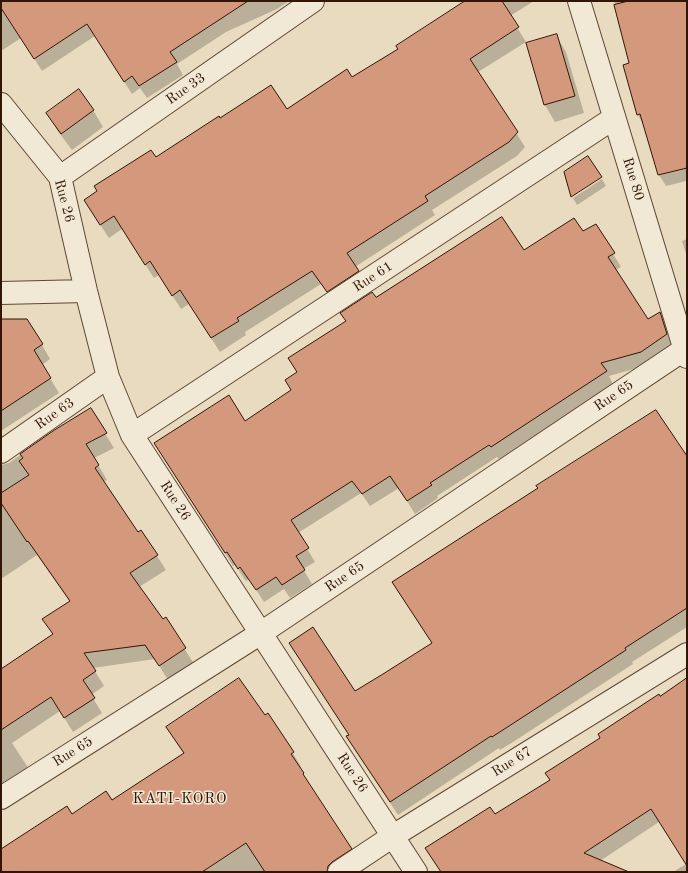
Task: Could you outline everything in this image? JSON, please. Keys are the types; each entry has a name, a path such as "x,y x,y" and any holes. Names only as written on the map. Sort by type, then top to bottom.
{"street":[{"name":"Rue 33","path":"60,177 312,1"},
{"name":"Rue 80","path":"579,1 686,353"},
{"name":"Rue 26","path":"1,104 60,177 86,291 108,377 132,435 416,872"},
{"name":"Rue 61","path":"132,435 614,118"},
{"path":"1,293 86,291"},
{"name":"Rue 65","path":"1,798 261,633 686,353"},
{"name":"Rue 63","path":"1,452 108,377"},
{"name":"Rue 67","path":"339,872 393,836 687,654"}],"building":[{"path":"1,1 248,1 170,52 177,62 139,86 132,76 124,82 87,24 34,59 1,8"},
{"path":"465,1 502,1 519,27 470,59 518,132 509,142 425,196 428,201 347,253 359,271 327,292 312,271 237,318 239,321 211,338 180,290 172,296 150,261 145,265 114,216 100,225 84,200 97,191 94,186 151,150 156,157 219,116 220,118 271,85 287,109 347,69 352,77 398,49 396,46"},
{"path":"629,1 687,1 687,168 658,175 640,114 637,115 623,65 629,63 614,5"},
{"path":"557,34 575,96 544,105 526,43"},
{"path":"79,89 94,110 61,134 46,113"},
{"path":"588,156 602,177 571,197 564,172"},
{"path":"502,217 524,250 574,218 583,231 596,224 615,253 608,257 648,319 660,312 667,334 641,352 601,363 607,371 491,447 489,445 430,483 432,485 407,501 390,476 362,494 352,481 291,520 309,548 296,556 305,570 282,585 276,577 256,590 240,567 238,569 227,552 225,553 154,443 229,395 245,421 291,390 285,380 297,372 288,358 346,321 340,313 372,292 376,297"},
{"path":"1,319 27,319 43,344 34,350 51,378 1,411"},
{"path":"91,408 107,433 86,444 99,465 95,468 138,532 141,530 158,555 130,573 163,619 166,617 186,648 159,666 145,645 84,653 96,671 83,680 95,698 64,718 51,697 1,730 1,669 53,634 42,619 70,601 1,503 1,493 29,475 19,461 23,458 20,454 53,431"},
{"path":"656,410 687,456 687,608 625,648 626,650 390,802 346,736 349,735 289,643 313,627 355,691 432,643 392,582 538,488 536,486"},
{"path":"239,678 265,715 268,713 294,752 291,754 352,849 332,862 328,866 327,872 265,872 246,843 202,872 1,872 1,849 67,806 72,814 106,791 112,800 184,753 166,727"},
{"path":"687,678 687,866 651,809 584,853 629,872 441,872 425,848 490,807 495,814 550,780 545,773 600,738 598,734 659,694 660,696"}],"district":[{"name":"KATI-KORO","path":"180,799"}]}
